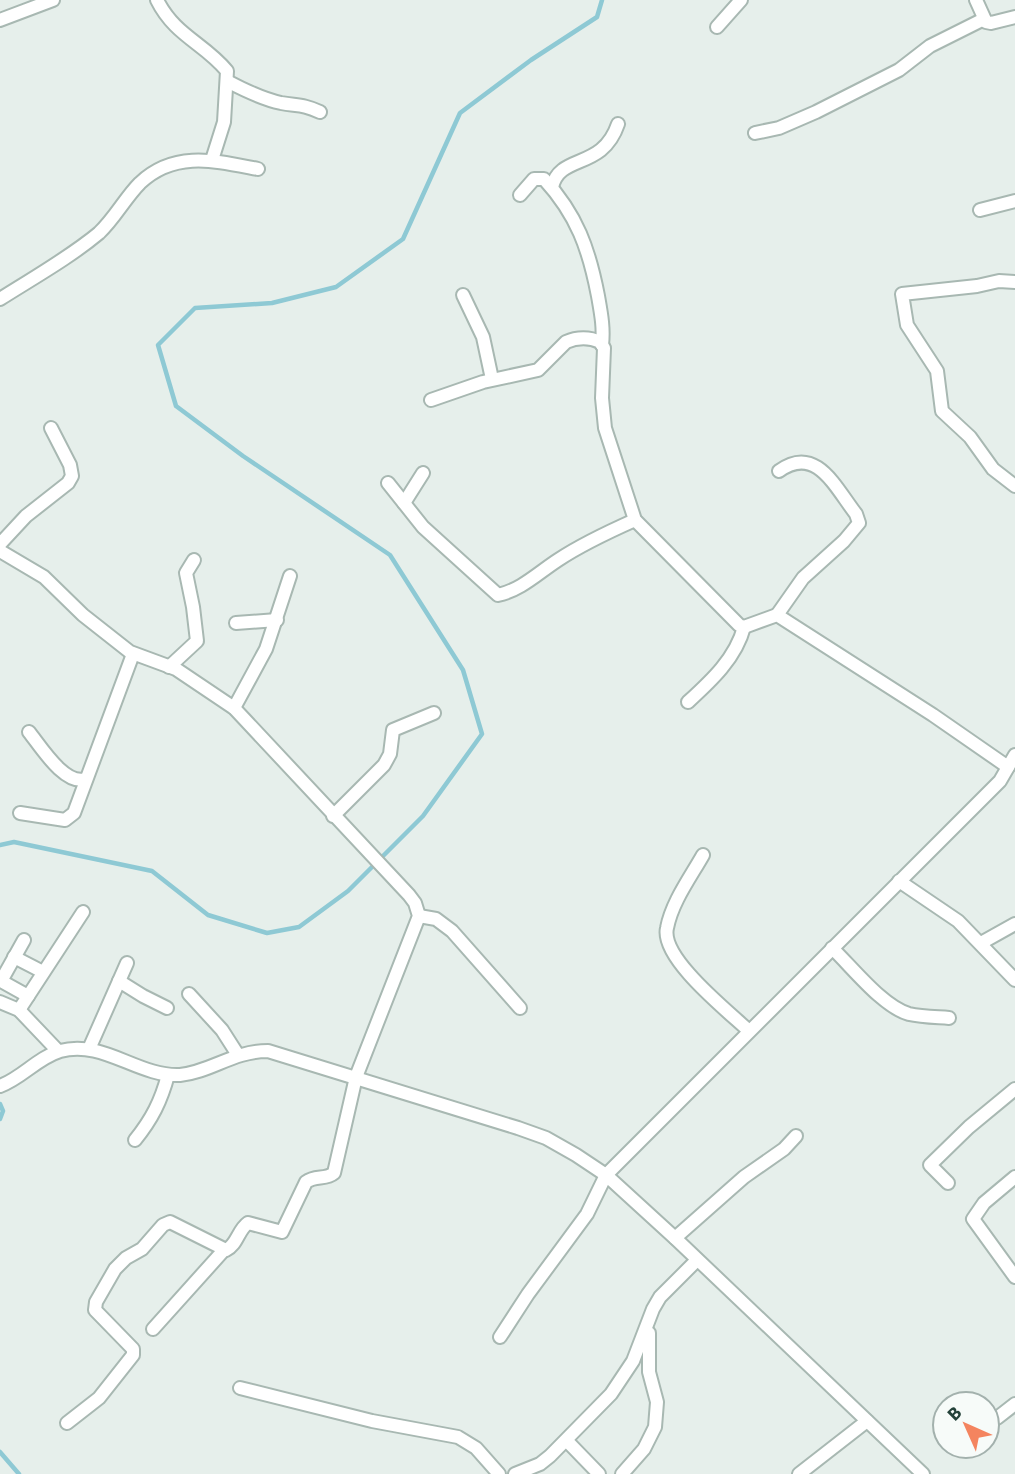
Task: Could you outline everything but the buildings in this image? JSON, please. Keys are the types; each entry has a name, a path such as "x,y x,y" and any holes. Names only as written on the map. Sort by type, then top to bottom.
{"street":[{"path":"0,20 53,0"},
{"path":"157,0 175,27 227,71 224,122 212,160"},
{"path":"717,27 741,0"},
{"path":"976,0 984,19 991,23 1015,17"},
{"path":"755,133 779,128 816,112 899,70 930,46 984,19"},
{"path":"227,81 250,93 283,104 297,103 320,112"},
{"path":"552,187 559,170 588,160 600,152 609,143 618,124"},
{"path":"0,299 101,231 139,184 152,173 175,162 191,159 212,160 258,169"},
{"path":"520,195 534,179 544,179 582,233 592,262 604,330 602,398 606,428 635,520 735,622 744,627"},
{"path":"980,210 1015,201"},
{"path":"1015,282 999,281 978,286 902,294 907,325 937,371 942,411 970,437 993,469 1015,486"},
{"path":"463,295 483,337 492,379"},
{"path":"431,400 492,379 538,370 572,339 596,340 602,345"},
{"path":"0,544 26,516 68,483 72,476 70,465 51,428"},
{"path":"744,627 777,614 803,578 844,541 859,523 856,514 815,464 791,462 779,471"},
{"path":"404,503 423,473"},
{"path":"388,483 422,527 498,595 512,592 558,559 600,535 635,520"},
{"path":"0,551 44,577 83,615 133,654 169,667 197,682 234,708 398,883 415,903 419,916 356,1077 334,1173 329,1177 311,1178 306,1182 282,1232 248,1223 244,1226 231,1248 225,1250 153,1329"},
{"path":"169,667 197,641 186,573 194,560"},
{"path":"234,708 266,649 290,576"},
{"path":"777,614 1008,767"},
{"path":"236,623 277,620"},
{"path":"688,702 727,662 741,640 744,627"},
{"path":"20,813 65,820 74,813 133,654"},
{"path":"333,816 384,765 390,754 393,730 434,713"},
{"path":"29,732 66,775 74,780 86,779"},
{"path":"500,1337 587,1214 606,1175 1000,781 1015,755"},
{"path":"703,855 675,905 666,938 681,965 749,1031"},
{"path":"899,881 958,921 1015,981"},
{"path":"19,1010 83,912"},
{"path":"419,916 436,919 452,932 520,1008"},
{"path":"981,943 1015,924"},
{"path":"24,940 1,981 28,996"},
{"path":"832,948 877,992 908,1014 949,1018"},
{"path":"14,957 43,972"},
{"path":"89,1049 127,963"},
{"path":"119,981 167,1008"},
{"path":"189,994 222,1030 237,1055"},
{"path":"0,1002 8,1003 19,1010 58,1052"},
{"path":"5,1084 39,1060 58,1052 79,1048 167,1074 185,1074 237,1055 268,1051 534,1133 559,1144 606,1175 923,1474"},
{"path":"135,1140 152,1119 162,1097 167,1074"},
{"path":"948,1183 930,1165 969,1127 1015,1089"},
{"path":"675,1238 744,1177 784,1149 796,1136"},
{"path":"1015,1177 984,1203 973,1219 1015,1277"},
{"path":"67,1423 99,1398 133,1354 133,1349 94,1310 105,1283 125,1258 142,1249 163,1225 170,1222 225,1250"},
{"path":"515,1474 540,1464 567,1441 611,1394 639,1349 660,1297 697,1260"},
{"path":"622,1474 644,1449 655,1427 657,1402 649,1372 648,1322"},
{"path":"240,1388 372,1422 458,1437 476,1448 499,1474"},
{"path":"1001,1415 1015,1404"},
{"path":"799,1474 867,1421"},
{"path":"567,1441 598,1474"}],"waterway":[{"path":"0,845 14,842 152,871 208,915 267,933 299,927 348,891 423,816 482,734 463,670 390,555 243,456 176,406 158,345 195,308 272,303 336,287 403,239 460,113 531,60 597,17 602,0"},
{"path":"0,1104 3,1111 0,1119"},
{"path":"0,1452 19,1474"}]}
